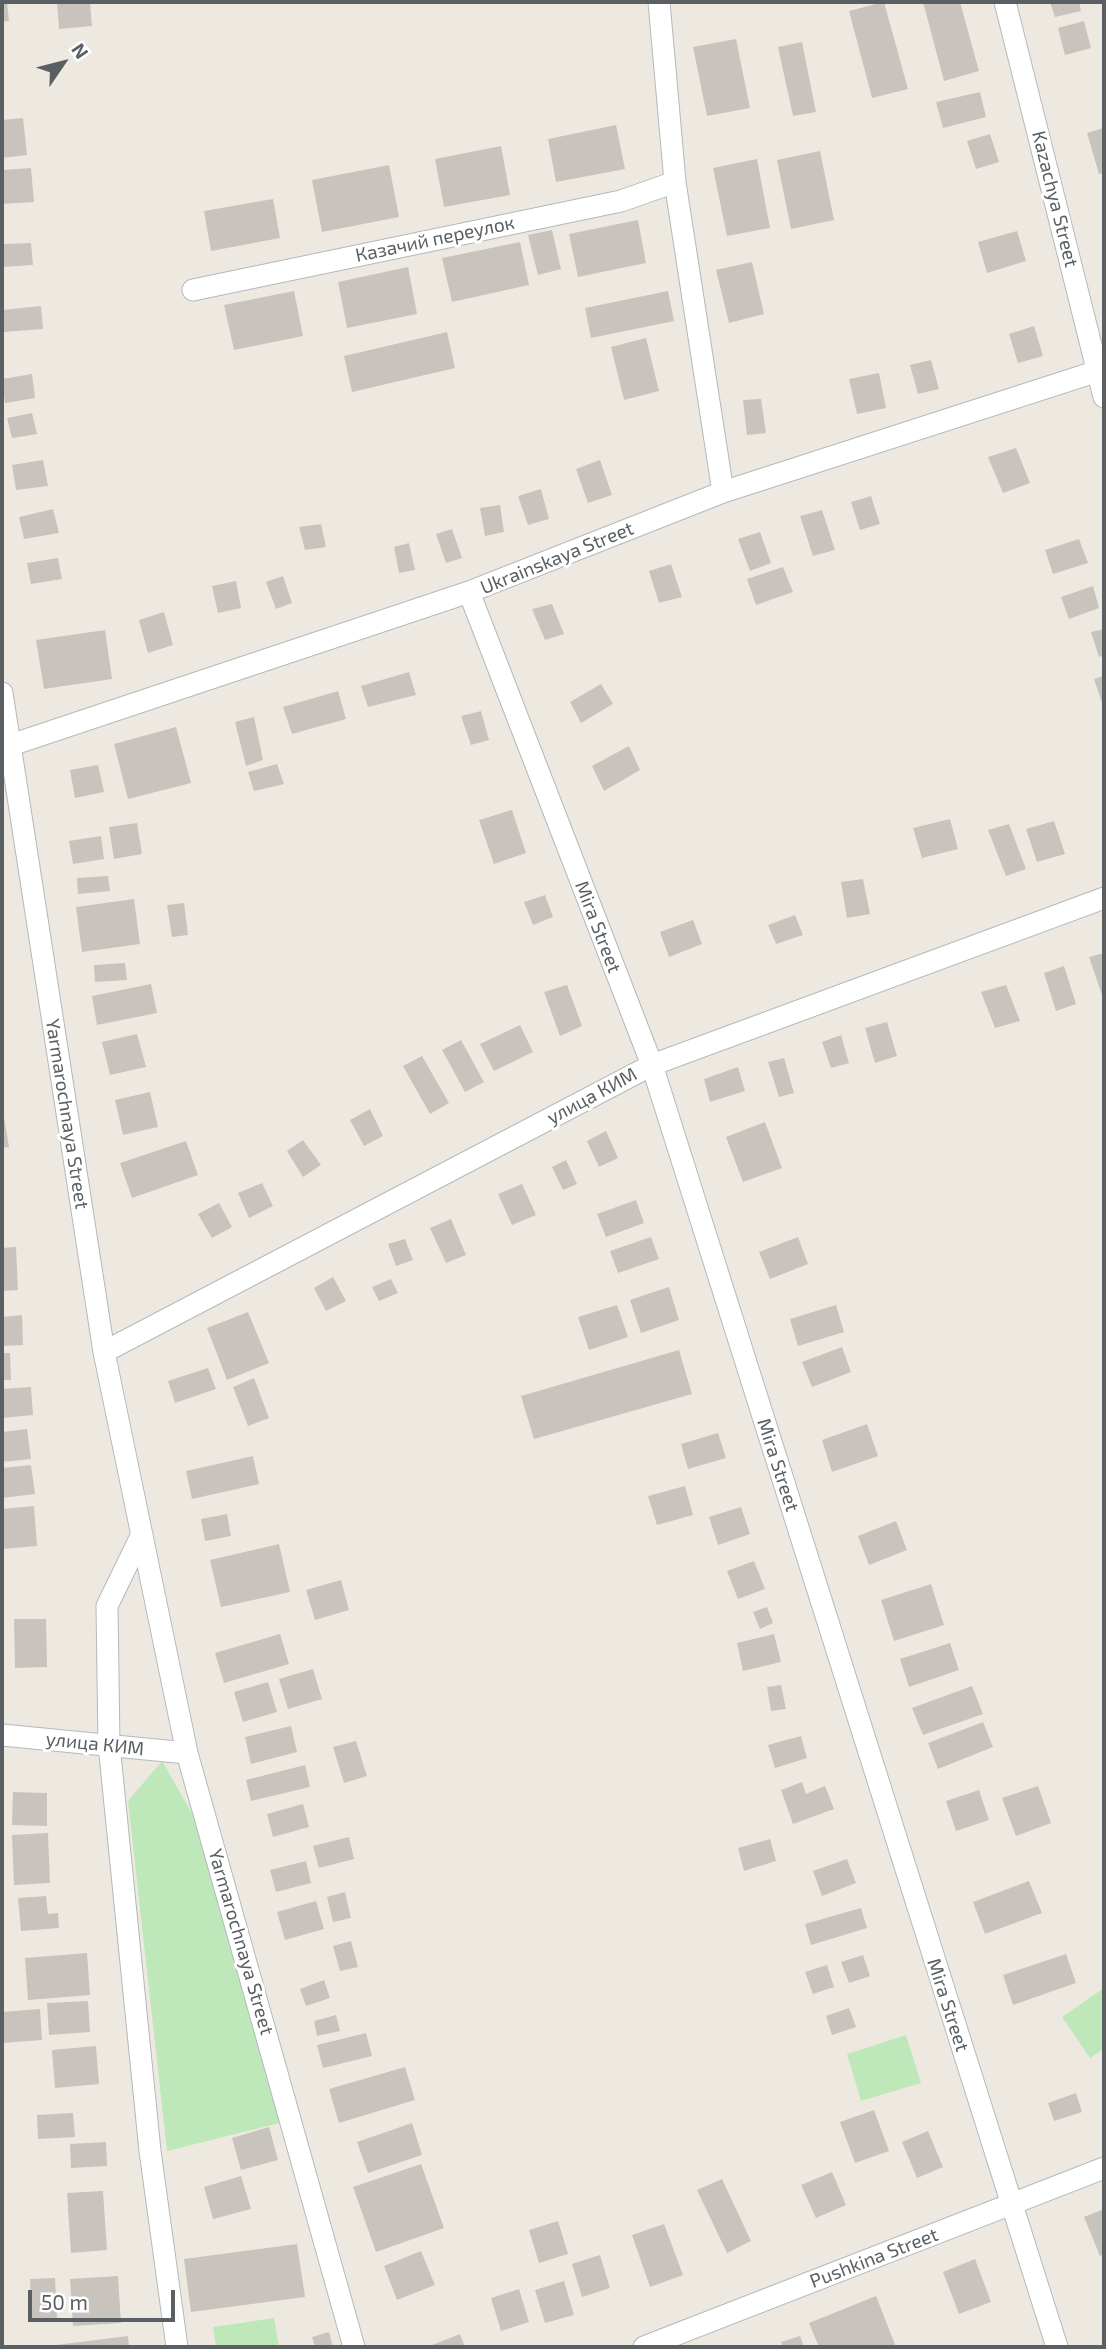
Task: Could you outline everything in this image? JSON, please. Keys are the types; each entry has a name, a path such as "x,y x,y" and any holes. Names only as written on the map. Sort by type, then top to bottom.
{"street":[{"path":"659,2 675,182 723,492"},
{"name":"Kazachya Street","path":"1005,2 1101,370 1104,397"},
{"name":"Казачий переулок","path":"194,290 621,201 675,182"},
{"name":"Ukrainskaya Street","path":"8,746 469,592 723,492 1101,370"},
{"name":"Mira Street","path":"469,592 652,1065 1058,2347"},
{"name":"Yarmarochnaya Street","path":"2,693 8,746 104,1352 187,1753 354,2347"},
{"name":"улица КИМ","path":"104,1352 652,1065 1104,898"},
{"path":"142,1534 107,1606 109,1745 150,2151 177,2347"},
{"name":"улица КИМ","path":"2,1735 187,1753"},
{"name":"Pushkina Street","path":"644,2347 1104,2168"}],"green space":[{"path":"162,1761 197,1822 280,2123 167,2151 128,1801"},
{"path":"1104,1988 1104,2049 1090,2058 1062,2017"},
{"path":"906,2035 921,2083 861,2101 847,2054"},
{"path":"274,2318 279,2347 216,2347 213,2327"}],"building":[{"path":"2,2 7,2 9,21 2,22"},
{"path":"57,2 90,2 92,26 59,29"},
{"path":"884,2 908,89 872,98 849,11"},
{"path":"923,2 960,2 979,71 944,81"},
{"path":"1050,2 1079,2 1081,11 1055,17"},
{"path":"1084,21 1091,48 1065,55 1058,28"},
{"path":"736,39 750,108 707,116 693,47"},
{"path":"802,42 816,112 793,116 778,47"},
{"path":"980,92 986,117 943,128 936,102"},
{"path":"23,118 27,155 2,158 2,120"},
{"path":"616,125 625,169 556,182 548,139"},
{"path":"1104,128 1104,173 1099,174 1087,133"},
{"path":"990,134 999,162 976,169 967,141"},
{"path":"501,146 510,195 444,207 435,159"},
{"path":"820,151 834,220 791,229 777,160"},
{"path":"757,159 770,228 727,236 713,168"},
{"path":"389,165 399,217 322,232 312,180"},
{"path":"31,168 34,202 2,204 2,170"},
{"path":"273,199 280,238 211,251 204,211"},
{"path":"638,220 646,263 578,277 569,234"},
{"path":"552,230 561,269 538,275 528,235"},
{"path":"1017,231 1026,261 987,273 978,242"},
{"path":"520,242 529,285 452,302 442,258"},
{"path":"31,243 33,265 2,267 2,244"},
{"path":"752,262 764,314 729,323 716,270"},
{"path":"408,267 417,314 347,328 338,282"},
{"path":"294,291 303,336 234,350 224,305"},
{"path":"668,291 674,321 591,338 585,308"},
{"path":"41,306 43,329 4,332 2,310"},
{"path":"1034,326 1043,356 1018,363 1009,334"},
{"path":"447,332 455,368 352,392 344,356"},
{"path":"646,338 659,391 624,400 611,347"},
{"path":"931,360 939,389 918,394 910,365"},
{"path":"879,373 886,408 857,414 849,379"},
{"path":"32,374 35,398 5,403 2,379"},
{"path":"761,399 766,433 747,435 743,400"},
{"path":"32,413 37,434 12,438 7,418"},
{"path":"1016,448 1030,483 1003,493 988,457"},
{"path":"43,460 48,486 16,490 12,465"},
{"path":"600,460 612,495 588,503 576,469"},
{"path":"541,489 549,519 528,525 518,496"},
{"path":"871,496 880,524 860,530 851,502"},
{"path":"500,505 504,532 485,536 480,508"},
{"path":"53,509 59,533 24,539 19,517"},
{"path":"822,510 835,550 813,556 800,516"},
{"path":"321,524 326,547 305,550 299,527"},
{"path":"452,529 462,558 446,563 436,534"},
{"path":"760,532 771,563 750,571 738,539"},
{"path":"1079,539 1088,563 1053,574 1045,550"},
{"path":"409,543 415,570 399,573 394,547"},
{"path":"58,558 62,579 31,584 27,563"},
{"path":"671,564 682,597 659,603 649,571"},
{"path":"783,567 793,592 756,605 747,579"},
{"path":"283,576 292,603 276,609 266,582"},
{"path":"236,581 241,608 218,613 212,586"},
{"path":"1093,586 1099,608 1069,619 1061,597"},
{"path":"552,604 564,634 545,640 532,609"},
{"path":"164,612 173,645 148,653 139,620"},
{"path":"1104,629 1104,655 1099,657 1091,632"},
{"path":"105,630 112,679 44,689 36,640"},
{"path":"409,672 416,695 368,707 361,686"},
{"path":"1104,676 1104,709 1094,679"},
{"path":"601,684 613,704 581,723 570,702"},
{"path":"338,691 346,719 292,734 283,707"},
{"path":"481,711 489,740 471,745 461,716"},
{"path":"254,717 263,760 246,766 235,722"},
{"path":"176,727 191,783 128,799 114,744"},
{"path":"629,746 640,770 604,791 592,766"},
{"path":"277,764 284,784 254,791 248,772"},
{"path":"98,765 104,792 75,798 70,770"},
{"path":"512,810 526,853 494,864 479,820"},
{"path":"950,819 958,849 922,858 913,828"},
{"path":"1054,821 1065,854 1037,862 1026,829"},
{"path":"137,823 142,854 114,859 109,827"},
{"path":"1009,824 1026,869 1006,876 988,830"},
{"path":"101,836 104,859 73,864 69,841"},
{"path":"108,876 110,891 78,894 77,878"},
{"path":"863,879 870,914 847,918 841,882"},
{"path":"545,895 553,917 533,925 524,902"},
{"path":"134,899 140,944 82,952 76,907"},
{"path":"184,903 188,935 172,937 167,905"},
{"path":"795,915 803,935 776,944 768,925"},
{"path":"693,920 702,944 669,957 660,932"},
{"path":"1104,953 1104,1001 1089,957"},
{"path":"125,963 127,980 95,982 94,965"},
{"path":"1064,966 1076,1004 1056,1011 1044,973"},
{"path":"151,984 157,1013 97,1025 92,996"},
{"path":"567,985 582,1026 560,1036 544,992"},
{"path":"1006,985 1020,1021 995,1028 981,992"},
{"path":"887,1022 897,1056 875,1063 865,1028"},
{"path":"520,1025 533,1052 494,1071 480,1044"},
{"path":"137,1034 146,1067 110,1075 102,1042"},
{"path":"841,1035 849,1063 831,1068 822,1042"},
{"path":"461,1040 484,1082 465,1092 442,1050"},
{"path":"422,1056 449,1103 430,1114 403,1066"},
{"path":"784,1058 794,1093 779,1097 768,1062"},
{"path":"738,1067 745,1091 710,1102 704,1079"},
{"path":"150,1092 158,1127 123,1135 115,1100"},
{"path":"2,1105 9,1147 2,1148"},
{"path":"370,1109 383,1136 364,1146 350,1120"},
{"path":"765,1122 782,1168 743,1182 726,1137"},
{"path":"606,1131 618,1158 599,1167 587,1141"},
{"path":"303,1140 321,1165 303,1177 287,1151"},
{"path":"186,1141 198,1175 132,1198 120,1163"},
{"path":"566,1160 577,1184 563,1190 552,1167"},
{"path":"262,1183 273,1206 249,1218 238,1193"},
{"path":"522,1184 536,1215 512,1225 498,1194"},
{"path":"636,1200 644,1223 606,1237 597,1214"},
{"path":"219,1203 232,1227 212,1238 198,1214"},
{"path":"451,1219 466,1255 446,1263 430,1228"},
{"path":"651,1237 659,1259 618,1273 610,1251"},
{"path":"798,1237 808,1264 770,1279 759,1252"},
{"path":"405,1239 413,1260 396,1266 388,1244"},
{"path":"16,1247 18,1290 2,1291 2,1248"},
{"path":"333,1277 346,1301 326,1311 314,1288"},
{"path":"391,1279 398,1293 379,1301 372,1287"},
{"path":"669,1287 679,1320 641,1333 630,1300"},
{"path":"617,1305 628,1337 589,1350 578,1317"},
{"path":"836,1305 844,1332 798,1346 790,1319"},
{"path":"248,1312 269,1363 227,1380 207,1328"},
{"path":"22,1315 23,1345 2,1346 2,1317"},
{"path":"842,1347 851,1372 812,1387 802,1362"},
{"path":"679,1350 692,1394 534,1439 521,1396"},
{"path":"2,1353 10,1353 11,1380 2,1380"},
{"path":"208,1368 216,1389 175,1403 168,1381"},
{"path":"254,1378 269,1418 248,1426 233,1387"},
{"path":"31,1387 33,1415 2,1418 2,1389"},
{"path":"867,1424 878,1456 832,1472 822,1440"},
{"path":"27,1429 31,1459 2,1462 2,1432"},
{"path":"718,1433 726,1458 688,1469 681,1444"},
{"path":"253,1456 259,1484 192,1499 186,1471"},
{"path":"31,1465 35,1494 2,1498 2,1468"},
{"path":"685,1486 693,1515 657,1525 648,1496"},
{"path":"34,1506 37,1546 2,1549 2,1509"},
{"path":"741,1507 750,1534 718,1545 709,1517"},
{"path":"227,1514 231,1536 205,1541 201,1519"},
{"path":"896,1521 907,1550 869,1565 858,1536"},
{"path":"279,1544 290,1592 221,1607 210,1560"},
{"path":"754,1561 765,1589 738,1599 727,1571"},
{"path":"341,1580 349,1610 315,1620 306,1590"},
{"path":"931,1584 944,1625 894,1641 881,1600"},
{"path":"767,1607 773,1623 760,1629 753,1612"},
{"path":"14,1619 46,1619 47,1667 15,1668"},
{"path":"280,1634 289,1664 224,1683 215,1653"},
{"path":"774,1634 781,1662 743,1671 737,1643"},
{"path":"950,1643 959,1670 909,1687 900,1659"},
{"path":"313,1669 322,1699 288,1709 279,1679"},
{"path":"268,1682 277,1712 243,1722 234,1692"},
{"path":"781,1685 786,1709 771,1711 767,1687"},
{"path":"972,1686 983,1714 923,1735 912,1708"},
{"path":"983,1722 993,1747 938,1769 928,1743"},
{"path":"291,1726 297,1752 251,1764 245,1737"},
{"path":"801,1736 807,1758 775,1768 768,1745"},
{"path":"356,1741 367,1776 344,1783 333,1747"},
{"path":"305,1765 310,1787 251,1801 246,1780"},
{"path":"802,1782 806,1794 825,1786 834,1809 793,1824 781,1790"},
{"path":"1038,1786 1051,1823 1016,1836 1002,1798"},
{"path":"979,1790 989,1820 956,1831 946,1801"},
{"path":"13,1792 47,1793 47,1826 12,1825"},
{"path":"303,1804 309,1827 273,1837 267,1814"},
{"path":"48,1833 50,1883 14,1885 12,1835"},
{"path":"349,1837 354,1859 319,1868 313,1846"},
{"path":"770,1839 776,1861 744,1871 738,1848"},
{"path":"847,1859 856,1883 822,1896 813,1871"},
{"path":"306,1861 311,1883 276,1892 270,1870"},
{"path":"1029,1881 1042,1913 985,1934 973,1902"},
{"path":"345,1892 351,1918 333,1922 327,1897"},
{"path":"46,1896 48,1914 58,1913 59,1928 21,1931 18,1898"},
{"path":"316,1901 324,1929 285,1940 277,1912"},
{"path":"861,1908 867,1928 811,1945 805,1924"},
{"path":"351,1941 358,1967 340,1971 333,1946"},
{"path":"87,1953 90,1995 28,2000 25,1958"},
{"path":"1066,1954 1076,1983 1013,2005 1003,1975"},
{"path":"863,1955 870,1976 849,1983 841,1962"},
{"path":"827,1965 834,1987 813,1994 805,1972"},
{"path":"324,1980 330,1998 306,2006 300,1989"},
{"path":"88,2001 90,2032 49,2035 47,2003"},
{"path":"849,2008 856,2027 832,2035 826,2016"},
{"path":"40,2009 42,2040 2,2043 2,2012"},
{"path":"336,2015 340,2031 317,2036 314,2021"},
{"path":"366,2033 372,2056 323,2068 317,2045"},
{"path":"96,2046 99,2084 55,2088 52,2050"},
{"path":"405,2067 415,2100 339,2123 329,2089"},
{"path":"1076,2093 1082,2112 1054,2121 1048,2103"},
{"path":"874,2110 889,2151 855,2163 840,2122"},
{"path":"73,2113 75,2137 38,2139 37,2115"},
{"path":"412,2123 422,2155 368,2173 357,2142"},
{"path":"269,2127 278,2160 241,2170 232,2138"},
{"path":"928,2131 943,2167 917,2178 902,2142"},
{"path":"106,2142 107,2166 71,2168 70,2144"},
{"path":"421,2164 444,2228 376,2252 353,2187"},
{"path":"832,2172 846,2205 816,2218 801,2185"},
{"path":"241,2176 251,2209 213,2219 204,2187"},
{"path":"722,2179 751,2241 727,2253 697,2190"},
{"path":"103,2191 107,2250 71,2253 67,2193"},
{"path":"1104,2209 1104,2254 1100,2256 1084,2217"},
{"path":"558,2221 568,2254 539,2263 529,2230"},
{"path":"664,2224 683,2275 650,2287 632,2235"},
{"path":"297,2244 305,2297 191,2312 184,2259"},
{"path":"421,2251 435,2285 397,2300 384,2266"},
{"path":"600,2255 610,2288 582,2297 572,2264"},
{"path":"975,2259 991,2302 959,2314 943,2272"},
{"path":"118,2276 121,2323 73,2326 70,2279"},
{"path":"55,2278 57,2319 32,2320 30,2279"},
{"path":"564,2281 574,2315 545,2323 535,2290"},
{"path":"519,2289 529,2322 501,2331 491,2298"},
{"path":"876,2296 896,2347 819,2347 809,2323"},
{"path":"329,2332 333,2347 315,2347 312,2337"},
{"path":"460,2334 465,2347 427,2347"},
{"path":"128,2336 129,2347 48,2346"},
{"path":"800,2336 804,2347 783,2347 781,2342"}]}
